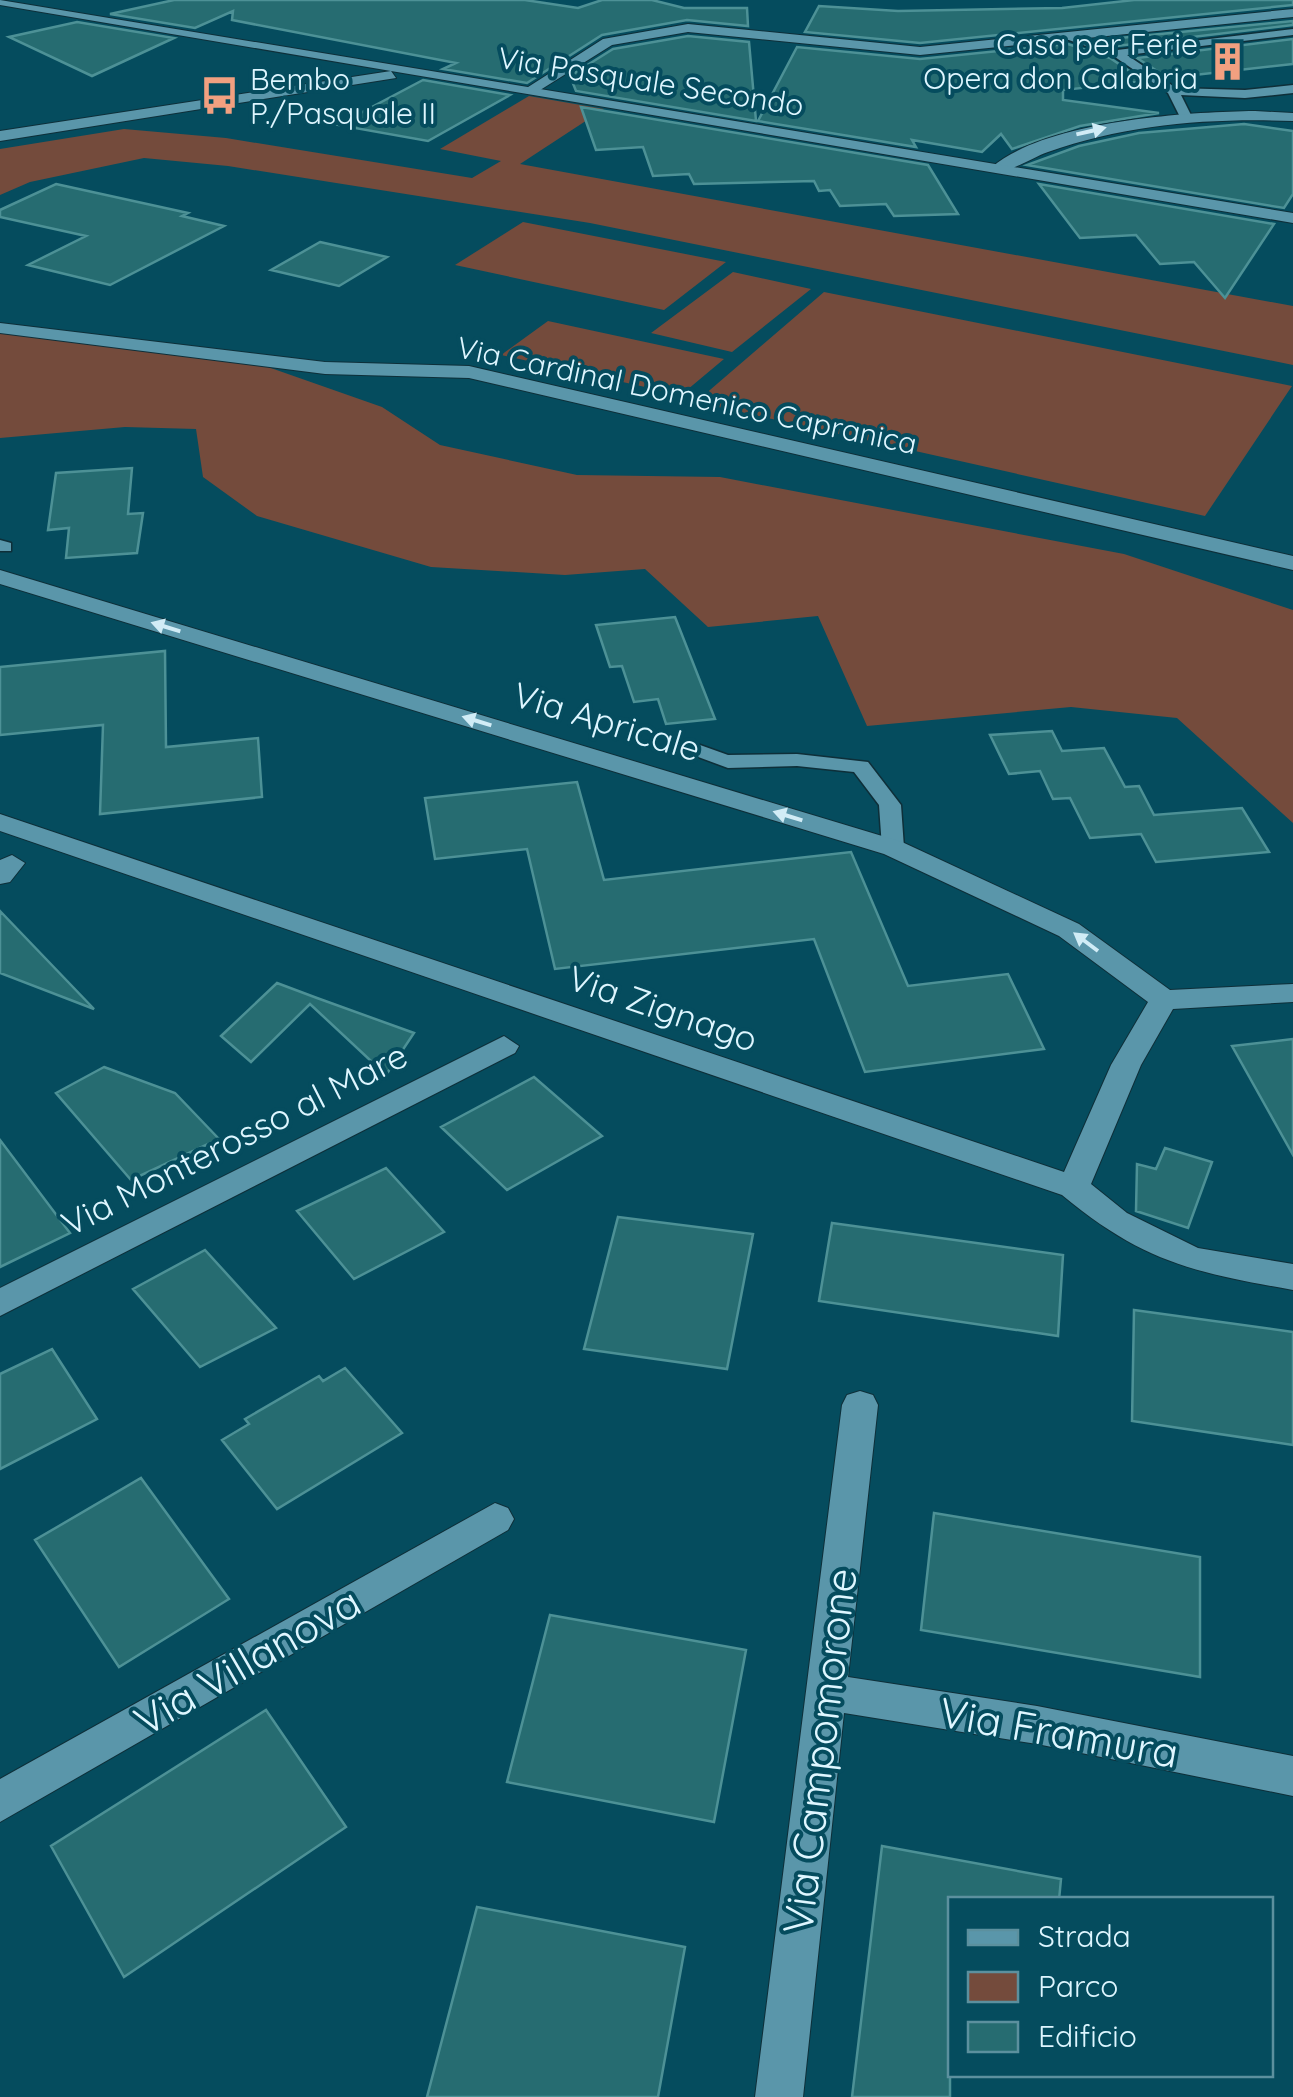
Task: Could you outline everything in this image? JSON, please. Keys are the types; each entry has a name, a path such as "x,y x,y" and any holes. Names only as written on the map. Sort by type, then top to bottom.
{"street":[{"name":"Via Pasquale Secondo","path":"0,0 1293,218"},
{"path":"532,89 608,42 688,28 736,29 920,51 1293,13"},
{"path":"0,136 418,71"},
{"path":"1000,167 1083,133 1186,118 1293,117"},
{"name":"Via Cardinal Domenico Capranica","path":"0,328 325,368 469,372 1293,563"},
{"name":"Via Apricale","path":"0,577 892,848 1069,930 1164,1000"},
{"name":"Via Zignago","path":"0,822 1073,1187 1115,1221 1191,1259 1293,1276"},
{"path":"1073,1187 1126,1065 1164,1000 1293,993"},
{"name":"Via Monterosso al Mare","path":"0,1303 504,1046"},
{"name":"Via Campomorone","path":"779,2097 860,1405"},
{"name":"Via Villanova","path":"0,1802 495,1520"},
{"name":"Via Framura","path":"825,1692 1037,1724 1293,1776"}],"lane":[{"path":"1116,53 1293,32"},
{"path":"1069,38 1116,53 1173,91 1186,118"},
{"path":"1173,91 1293,92"},
{"path":"689,746 704,758 736,764 794,760 860,766 890,805 892,848"}],"green space":[{"path":"529,96 604,109 520,164 1293,306 1293,365 590,223 228,166 144,158 30,182 0,195 0,149 124,129 226,138 472,178 501,161 440,149"},
{"path":"523,222 726,262 664,310 455,265"},
{"path":"733,272 811,289 732,352 651,333"},
{"path":"824,292 1292,386 1205,516 696,402"},
{"path":"548,321 724,359 681,395 501,355"},
{"path":"0,332 268,367 382,407 440,445 577,475 720,477 1124,554 1293,610 1293,823 1177,718 1071,707 867,726 818,616 708,627 645,569 565,575 431,567 257,516 203,477 196,429 125,427 0,438"}],"building":[{"path":"174,0 525,0 578,8 602,0 652,0 684,8 747,8 748,26 687,20 602,35 527,83 443,69 456,63 232,20 233,11 195,28 110,14"},
{"path":"1134,0 1293,0 1293,5 920,43 805,32 819,6 898,11 1062,8"},
{"path":"1293,21 1293,25 1117,46 1099,40"},
{"path":"77,22 174,38 92,76 9,37"},
{"path":"688,36 749,42 756,121 576,91 570,76 613,49"},
{"name":"Casa per Ferie Opera don Calabria","path":"1293,39 1293,64 1168,78 1137,58"},
{"path":"1068,44 1110,58 1144,81 1063,90 1063,100 1159,113 1080,126 1012,149 1001,134 982,152 912,140 916,147 758,121 797,47 920,59"},
{"path":"423,80 510,95 428,141 338,125"},
{"path":"581,107 928,165 958,214 894,216 886,204 840,206 830,190 819,191 814,181 694,184 689,174 653,176 643,147 596,150"},
{"path":"1244,124 1293,131 1293,194 1284,208 1027,165 1079,146 1139,133"},
{"path":"56,184 188,213 182,216 224,226 110,285 28,265 86,236 0,217 0,210"},
{"path":"1039,184 1274,224 1225,298 1194,262 1160,264 1136,235 1080,238"},
{"path":"320,242 387,257 339,286 271,270"},
{"path":"132,468 128,514 143,513 137,553 66,558 69,528 48,530 56,473"},
{"path":"675,617 715,719 666,724 658,699 634,702 622,666 610,667 596,625"},
{"path":"165,651 166,747 258,738 262,797 100,814 103,725 0,735 0,667"},
{"path":"1052,731 1062,751 1104,748 1125,787 1139,786 1154,815 1242,808 1269,852 1156,862 1141,834 1090,838 1070,798 1053,799 1040,771 1009,774 990,735"},
{"path":"577,782 604,880 851,852 908,986 1008,974 1044,1049 865,1072 814,939 555,969 527,849 435,859 425,798"},
{"path":"0,911 94,1009 0,973"},
{"path":"277,983 414,1033 386,1075 310,1004 251,1062 221,1036"},
{"path":"1293,1039 1293,1155 1232,1046"},
{"path":"104,1067 175,1093 219,1139 131,1180 56,1093"},
{"path":"534,1077 602,1136 507,1190 441,1127"},
{"path":"0,1140 70,1233 0,1267"},
{"path":"1165,1148 1212,1162 1188,1228 1136,1211 1137,1164 1156,1169"},
{"path":"386,1168 444,1232 354,1279 297,1211"},
{"path":"618,1217 753,1234 727,1369 584,1349"},
{"path":"832,1223 1063,1255 1058,1336 819,1301"},
{"path":"205,1250 276,1328 200,1367 133,1289"},
{"path":"1134,1310 1293,1332 1293,1445 1132,1421"},
{"path":"52,1349 97,1419 0,1469 0,1374"},
{"path":"345,1368 402,1433 277,1509 222,1440 249,1424 245,1419 319,1376 323,1381"},
{"path":"141,1478 229,1599 119,1667 35,1540"},
{"path":"934,1513 1200,1557 1200,1677 921,1630"},
{"path":"550,1615 746,1650 714,1822 507,1782"},
{"path":"266,1710 346,1827 124,1977 51,1846"},
{"path":"882,1846 1061,1879 1059,1897 948,1897 950,2097 852,2097"},
{"path":"477,1907 685,1947 658,2097 427,2097"}],"place":[{"name":"Casa per Ferie Opera don Calabria","path":"1228,61"},
{"name":"Bembo P./Pasquale II","path":"220,96"}]}
